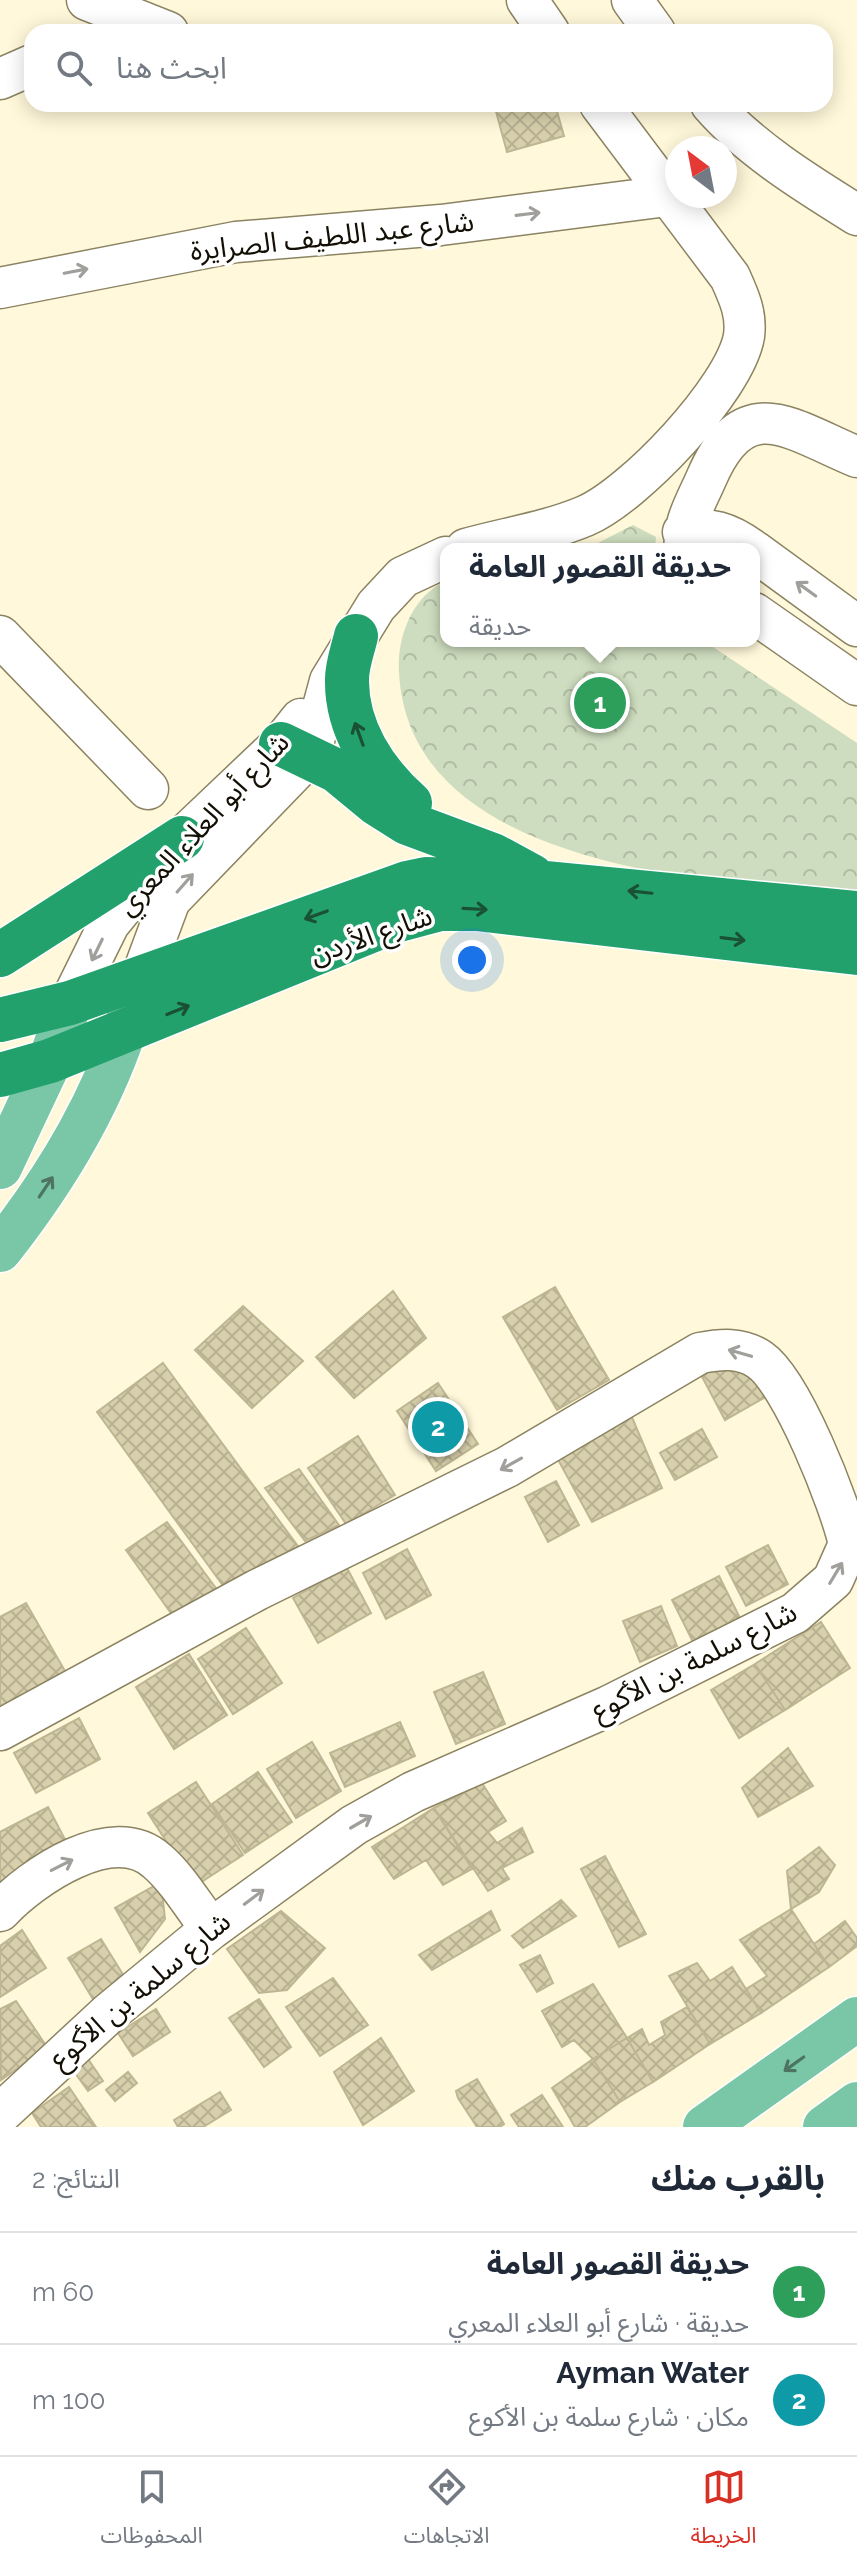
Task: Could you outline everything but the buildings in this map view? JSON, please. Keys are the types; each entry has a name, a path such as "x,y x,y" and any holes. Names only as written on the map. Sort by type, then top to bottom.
{"highway":[{"path":"356,636 346,678 357,733 389,785 443,836"},
{"path":"296,749 407,823 493,855 545,883"},
{"path":"0,955 182,838"},
{"name":"شارع الأردن","path":"0,1020 70,1003 407,883 452,879 545,883 857,913"},
{"name":"شارع الأردن","path":"0,1075 50,1061 395,921 440,909 529,913 857,953"}],"main road":[{"name":"شارع أبو العلاء المعري","path":"0,1250 37,1202 87,1123 125,1031 141,978"},
{"name":"شارع أبو العلاء المعري","path":"0,1167 50,1061 70,1003"},
{"path":"705,2127 857,2019"},
{"path":"825,2127 857,2104"}],"street":[{"path":"87,0 131,24"},
{"path":"527,0 544,24"},
{"path":"632,0 649,24"},
{"path":"0,79 24,68"},
{"path":"606,112 665,193"},
{"path":"718,112 791,171 857,215"},
{"name":"شارع عبد اللطيف الصرايرة","path":"0,288 236,242 441,225 665,196"},
{"path":"490,543 539,531 603,507 621,495 712,401 735,362 744,336 744,309 730,277 676,208"},
{"path":"684,540 716,455 724,442 739,429 757,423 776,424 857,457"},
{"path":"684,540 714,530 741,543"},
{"path":"760,556 857,626"},
{"name":"شارع أبو العلاء المعري","path":"141,978 170,900 296,749 330,681 376,606 403,577 440,560"},
{"path":"760,617 857,685"},
{"path":"0,636 148,789"},
{"name":"شارع أبو العلاء المعري","path":"70,1003 109,924 182,838 296,749"},
{"name":"شارع سلمة بن الأكوع","path":"0,1730 257,1590 507,1467 700,1353 723,1348 763,1362 778,1378 822,1467 849,1544 839,1571 820,1595 795,1613 609,1706 401,1799 354,1825 211,1929 109,2013 0,2114"},
{"path":"0,1911 13,1897 58,1865 107,1846 142,1852 157,1860 211,1929"}],"green space":[{"path":"633,525 656,537 656,543 598,543"},
{"path":"440,584 440,647 713,647 857,743 857,899 651,871 577,853 510,826 454,788 416,738 399,672 401,645 409,619"}],"place":[{"name":"حديقة القصور العامة","path":"600,703"},
{"name":"Ayman Water","path":"438,1427"}]}
